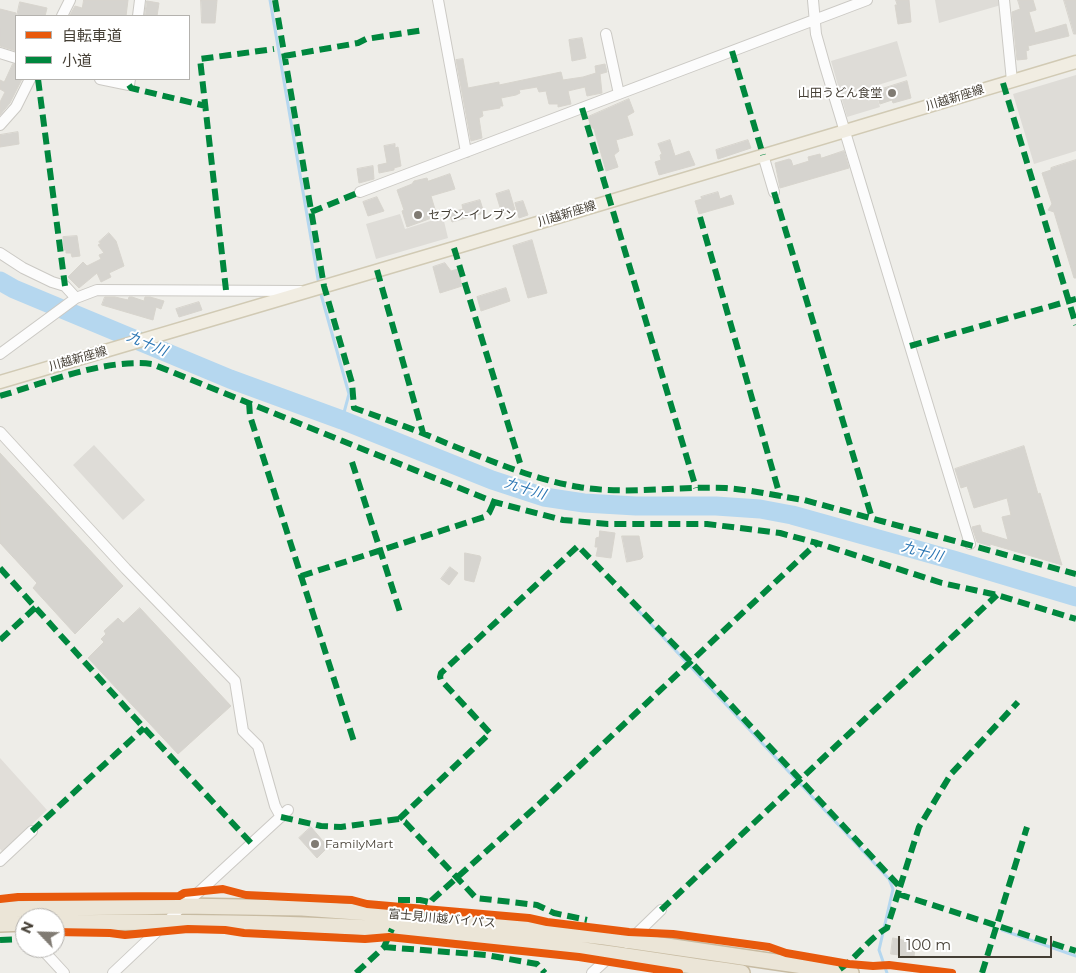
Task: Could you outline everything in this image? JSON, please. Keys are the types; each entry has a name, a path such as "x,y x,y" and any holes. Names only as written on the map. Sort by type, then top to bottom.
{"highway":[{"name":"富士見川越バイパス","path":"1,912 182,906 302,908 425,917 632,940 851,973"},
{"name":"富士見川越バイパス","path":"1,912 15,921"},
{"name":"富士見川越バイパス","path":"65,923 168,921 392,929 490,938 742,973"}],"main road":[{"name":"川越新座線","path":"0,382 1076,62"}],"street":[{"path":"62,15 70,0"},
{"path":"138,15 140,0"},
{"path":"438,0 466,152"},
{"path":"813,0 816,34 970,544"},
{"path":"360,192 867,0"},
{"path":"1004,0 1012,81"},
{"path":"606,34 619,94"},
{"path":"0,53 15,58"},
{"path":"0,125 16,107 30,80"},
{"path":"105,80 129,85 130,80"},
{"path":"763,155 774,192"},
{"path":"0,253 22,268 65,286 76,298"},
{"path":"0,354 76,298 96,290 309,291"},
{"path":"0,432 126,569 235,682 243,731 258,746 274,806 285,813 182,906 112,973"},
{"path":"0,861 32,831"},
{"path":"592,973 611,955 632,940 662,910"},
{"path":"50,958 64,973"}],"shaded area":[{"path":"935,0 1001,0 1001,5 939,23"},
{"path":"897,41 907,76 878,85 879,88 875,89 880,107 847,117 831,61"},
{"path":"1076,75 1076,151 1034,164 1013,94"},
{"path":"400,214 405,229 443,217 448,238 376,259 366,224"},
{"path":"94,445 145,500 123,520 73,465"},
{"path":"0,758 47,810 3,852 0,849"}],"building":[{"path":"84,0 128,0 126,15 70,15 75,6 82,8"},
{"path":"201,0 217,0 215,23 202,23"},
{"path":"896,0 909,0 911,22 898,24"},
{"path":"1018,0 1033,0 1036,10 1029,12 1035,33 1066,24 1069,36 1028,46 1029,50 1026,51 1027,59 1017,60 1012,12 1020,9"},
{"path":"1064,0 1076,0 1076,34 1074,34"},
{"path":"147,1 159,3 157,15 145,15"},
{"path":"20,2 47,8 45,15 17,15"},
{"path":"0,9 16,13 16,15 15,51 0,46"},
{"path":"582,38 586,58 572,61 569,40"},
{"path":"463,59 468,88 499,82 499,85 561,72 563,80 583,77 596,73 595,66 605,64 607,72 600,74 602,93 587,96 585,87 568,91 571,104 558,107 558,104 549,104 546,91 539,92 537,87 519,90 520,93 516,95 501,98 503,106 482,111 483,116 479,118 482,138 471,141 456,60"},
{"path":"13,64 15,65 15,80 22,80 10,103 0,115 0,102 5,92 0,89 0,80 4,82"},
{"path":"907,81 911,98 893,103 892,100 880,104 876,91"},
{"path":"629,99 634,112 627,116 633,135 616,140 619,151 614,155 618,167 606,171 594,129 591,127 588,117"},
{"path":"18,132 19,144 0,147 0,135"},
{"path":"670,140 675,156 689,151 695,165 659,175 655,162 661,160 660,155 662,154 658,144"},
{"path":"748,140 751,148 718,159 716,150"},
{"path":"395,144 395,148 398,147 401,166 394,168 394,170 379,173 378,165 387,163 384,146"},
{"path":"844,151 849,168 780,188 775,163 789,159 793,166 809,161 808,157 820,154 821,158"},
{"path":"1076,160 1076,278 1074,278 1054,212 1048,210 1052,204 1042,173"},
{"path":"373,166 374,179 359,183 357,169"},
{"path":"450,174 455,189 431,196 437,216 407,227 402,211 404,210 397,190 412,184 414,181 427,178 428,181"},
{"path":"509,190 515,210 502,214 496,194"},
{"path":"718,192 720,199 731,195 734,204 699,214 695,201 702,199 701,197"},
{"path":"377,197 384,211 368,216 363,202"},
{"path":"480,200 484,213 452,222 449,213 463,209 462,205"},
{"path":"523,201 528,215 519,218 515,203"},
{"path":"109,233 116,241 124,266 109,273 111,277 101,282 97,273 79,288 68,277 83,262 87,266 101,259 99,255 104,253 98,245"},
{"path":"77,236 80,256 72,257 71,253 66,253 66,250 64,250 63,237"},
{"path":"532,240 547,293 528,298 513,246"},
{"path":"445,263 451,271 458,269 462,286 440,293 433,267"},
{"path":"506,288 510,301 481,311 477,297"},
{"path":"105,297 128,300 129,297 132,297 144,301 145,297 150,297 164,301 161,309 156,307 153,320 102,305"},
{"path":"199,302 202,310 179,317 176,309"},
{"path":"1024,446 1062,565 977,542 972,527 980,525 982,532 1008,540 1002,517 1011,515 1007,498 974,508 967,486 961,488 955,469"},
{"path":"0,453 123,586 75,634 33,588 37,583 0,543"},
{"path":"600,531 615,533 611,558 596,556 598,547 595,547 596,538 599,537"},
{"path":"622,536 639,536 643,557 641,559 627,562"},
{"path":"465,553 480,556 481,558 474,582 465,580"},
{"path":"450,567 458,573 449,585 441,579"},
{"path":"140,608 231,706 178,754 88,658 104,642 101,639 106,634 104,631 118,618 123,623"},
{"path":"311,827 328,847 317,858 299,838"},
{"path":"893,938 912,942 911,947 915,947 914,957 891,954"}],"waterway":[{"path":"270,0 319,285"},
{"name":"九十川","path":"0,281 14,289 230,379 342,420 492,480 544,497 584,503 636,506 716,506 760,509 792,515 1076,597"},
{"path":"320,291 349,394 342,420"},
{"path":"634,606 889,879 893,889 879,950 887,973"},
{"path":"1002,930 1076,956"}],"marked path":[{"path":"275,0 324,286 352,383 354,408 478,456 562,484 615,490 726,488 804,500 1076,574"},
{"path":"284,56 358,43 366,39 424,30"},
{"path":"226,290 200,59 274,49"},
{"path":"732,51 763,155"},
{"path":"38,80 65,286"},
{"path":"1003,83 1076,325"},
{"path":"129,85 131,88 206,106"},
{"path":"582,108 696,488"},
{"path":"311,212 360,192"},
{"path":"774,192 872,518"},
{"path":"700,217 780,496"},
{"path":"454,248 520,463"},
{"path":"377,270 423,433"},
{"path":"910,346 1076,299"},
{"path":"0,396 96,368 134,363 152,364 494,502 563,520 608,524 707,524 780,533 942,583 997,595 1076,619"},
{"path":"249,402 250,416 355,745"},
{"path":"352,462 400,612"},
{"path":"301,576 484,517 489,513 494,502"},
{"path":"425,917 426,909 432,900 539,804 817,543"},
{"path":"399,819 490,733 441,680 441,673 578,546 691,662 900,887 887,928 837,971"},
{"path":"0,568 144,728 252,844"},
{"path":"661,910 997,595"},
{"path":"0,640 36,607"},
{"path":"900,887 919,827 951,774 1018,702"},
{"path":"32,831 144,728"},
{"path":"281,817 321,826 341,827 399,819 405,822 476,898 537,905 554,913 587,920"},
{"path":"982,973 1027,827"},
{"path":"898,894 1076,951"},
{"path":"398,900 430,902"},
{"path":"356,973 384,947 392,929"},
{"path":"0,940 15,939"},
{"path":"384,947 486,955 537,964 545,973"}],"cycle path":[{"path":"0,899 18,897 179,896 184,893 223,889 246,895 352,900 367,904 529,918 629,932 673,934 769,947 786,953 849,964 889,965 952,973"},
{"path":"65,932 125,935 188,929 365,939 389,937 579,957 679,973"}],"place":[{"name":"山田うどん食堂","path":"892,93"},
{"name":"セブン-イレブン","path":"418,215"},
{"name":"FamilyMart","path":"315,844"}]}
